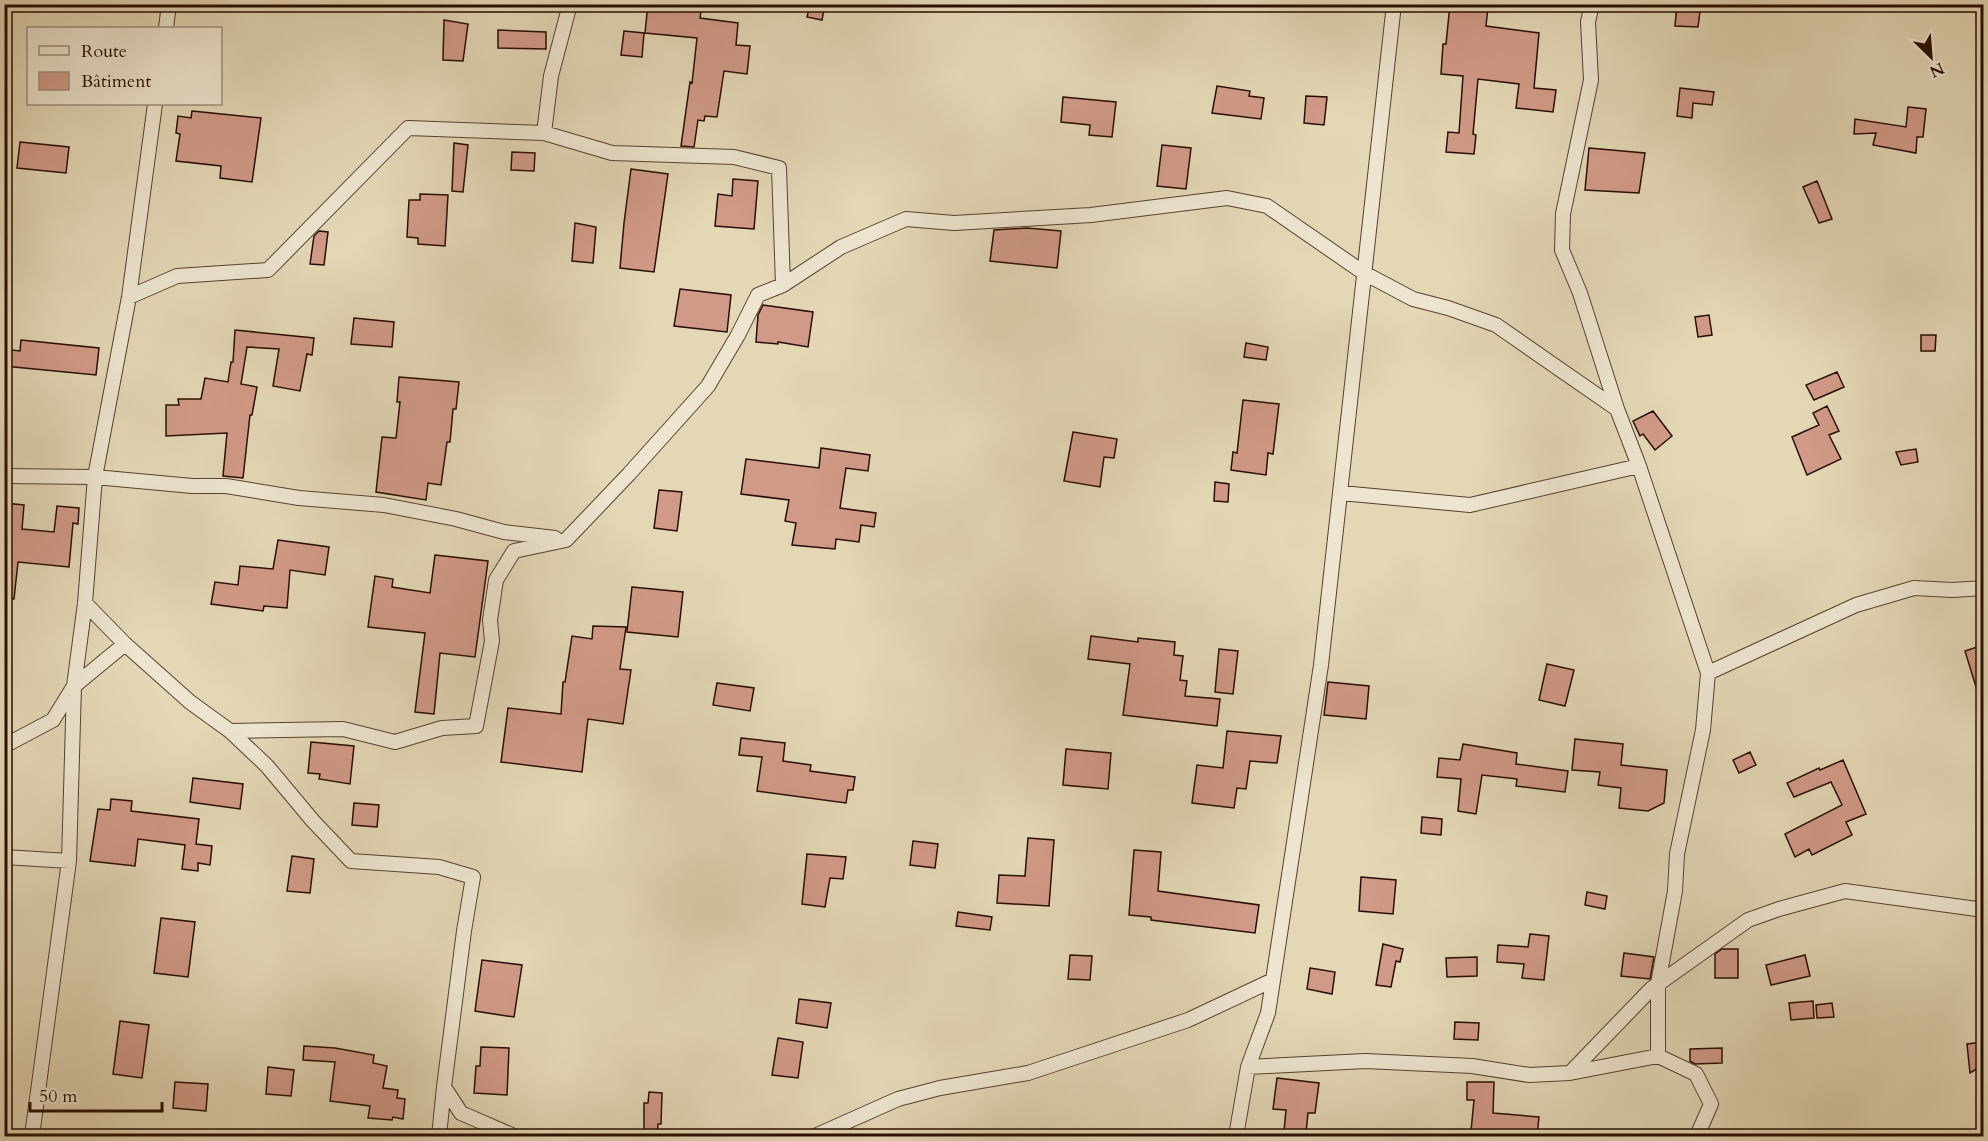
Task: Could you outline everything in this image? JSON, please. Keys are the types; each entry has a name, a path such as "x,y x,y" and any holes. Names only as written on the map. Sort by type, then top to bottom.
{"street":[{"path":"166,27 169,4"},
{"path":"544,133 551,76 570,4"},
{"path":"1236,1137 1248,1067 1268,1013 1321,665 1394,4"},
{"path":"1592,4 1588,22 1591,80 1563,214 1562,250 1580,293 1617,409 1639,466 1708,673 1703,730 1677,854 1675,891 1658,984 1658,1056"},
{"path":"32,1137 69,861 74,686 85,603 95,477 129,297 155,105"},
{"path":"129,297 177,276 268,270 408,128 544,133 612,153 734,157 779,168 783,285"},
{"path":"230,731 344,729 395,742 442,728 476,726 492,641 490,620 496,580 514,551 566,540 629,474 708,386 758,295 783,285 841,247 906,219 954,223 1091,215 1227,198 1267,206 1364,273 1413,299 1448,308 1496,325 1617,409"},
{"path":"1341,493 1470,505 1639,466"},
{"path":"4,476 95,477 192,486 226,486 298,498 384,505 456,519 504,532 566,540"},
{"path":"1708,673 1856,605 1914,588 1952,590 1983,588"},
{"path":"85,603 125,644 190,702 230,731 267,766 351,861 439,867 473,877 464,931 439,1137"},
{"path":"4,746 53,720 74,686 125,644"},
{"path":"4,857 69,861"},
{"path":"1570,1073 1651,988 1748,920 1845,891 1983,910"},
{"path":"815,1137 898,1099 940,1088 1028,1073 1188,1020 1272,980"},
{"path":"1248,1067 1365,1061 1472,1066 1529,1075 1570,1073 1658,1056 1696,1074 1711,1104 1697,1137"},
{"path":"444,1087 461,1113 514,1137"}],"building":[{"path":"648,4 702,4 700,18 738,23 736,45 750,46 747,74 724,71 717,117 705,116 704,121 698,120 694,147 681,146 697,38 645,33"},
{"path":"810,4 825,4 822,20 807,17"},
{"path":"1450,4 1488,7 1486,26 1539,33 1534,88 1556,90 1553,112 1516,108 1519,84 1478,79 1473,134 1476,135 1474,154 1446,152 1448,132 1459,133 1463,76 1441,74 1443,44 1446,44"},
{"path":"1677,4 1701,4 1698,27 1675,26"},
{"path":"444,20 468,24 463,61 443,60"},
{"path":"498,30 546,32 546,49 498,48"},
{"path":"624,31 644,33 642,57 621,55"},
{"path":"1217,86 1250,91 1249,96 1264,98 1261,119 1212,113"},
{"path":"1680,88 1714,92 1712,105 1693,103 1692,118 1677,116"},
{"path":"1306,96 1327,97 1324,125 1304,123"},
{"path":"1063,97 1116,102 1112,137 1089,135 1090,125 1061,122"},
{"path":"1908,107 1926,109 1923,137 1917,137 1916,153 1873,145 1876,133 1854,134 1855,119 1906,127"},
{"path":"192,111 261,118 252,182 220,178 221,166 176,161 180,134 176,133 178,116 191,118"},
{"path":"20,142 69,147 66,173 17,168"},
{"path":"454,143 468,145 463,192 452,191"},
{"path":"1162,145 1191,148 1186,189 1157,186"},
{"path":"1589,148 1645,153 1639,193 1585,190"},
{"path":"512,152 535,153 534,171 511,170"},
{"path":"631,169 668,174 654,272 620,268"},
{"path":"733,179 758,181 754,229 715,226 718,194 732,196"},
{"path":"1817,181 1832,219 1819,223 1803,187"},
{"path":"420,194 448,195 445,246 418,244 418,238 407,237 409,200 420,200"},
{"path":"575,223 596,227 593,263 572,261"},
{"path":"1027,228 1061,231 1057,268 990,261 994,230"},
{"path":"319,231 328,232 324,265 310,264 314,236"},
{"path":"680,289 731,295 727,332 674,326"},
{"path":"763,305 813,312 808,347 778,342 778,344 756,342 758,315"},
{"path":"1709,315 1712,335 1698,337 1695,317"},
{"path":"354,318 394,322 392,347 351,344"},
{"path":"235,330 314,338 312,355 307,354 300,391 273,386 279,349 247,347 241,384 257,387 252,415 250,415 243,478 223,476 227,433 166,436 166,405 179,405 178,399 201,399 205,378 228,382 231,362 233,362"},
{"path":"1921,335 1936,335 1935,351 1921,351"},
{"path":"21,340 99,348 96,375 4,366 4,349 20,351"},
{"path":"1246,343 1268,347 1266,360 1244,357"},
{"path":"1837,372 1844,387 1814,400 1806,385"},
{"path":"399,377 459,382 441,485 428,483 426,500 376,492 382,437 396,438 400,402 397,402"},
{"path":"1243,400 1279,404 1273,454 1268,453 1266,475 1231,470 1233,452 1237,453"},
{"path":"1827,406 1839,431 1829,435 1841,459 1807,475 1792,437 1819,425 1813,413"},
{"path":"1653,411 1672,436 1655,450 1643,434 1640,436 1633,421"},
{"path":"1073,432 1117,439 1114,458 1104,457 1100,487 1064,481"},
{"path":"821,448 870,455 868,471 846,468 840,508 876,513 874,527 861,525 859,542 836,539 835,549 792,545 796,523 785,521 789,500 741,494 746,459 819,468"},
{"path":"1916,449 1918,462 1901,465 1896,452"},
{"path":"1215,482 1229,484 1228,502 1214,501"},
{"path":"659,490 682,492 677,531 654,528"},
{"path":"4,503 24,505 22,529 54,532 57,506 79,508 78,524 73,523 69,567 18,562 14,599 4,598"},
{"path":"278,540 329,547 325,575 290,570 287,608 264,606 263,611 211,604 215,582 238,585 240,566 273,569"},
{"path":"435,555 488,561 475,657 440,653 434,714 415,712 425,633 368,627 375,576 393,579 392,587 430,593"},
{"path":"632,587 683,592 678,637 627,632"},
{"path":"593,626 626,627 620,669 631,670 623,724 588,719 582,772 501,762 508,708 561,714 563,682 565,682 572,636 592,639"},
{"path":"1091,636 1138,642 1138,638 1175,642 1174,655 1183,656 1180,680 1187,681 1185,696 1220,699 1217,726 1123,715 1130,664 1088,659"},
{"path":"1983,645 1983,700 1980,700 1965,651"},
{"path":"1219,649 1238,651 1233,694 1215,692"},
{"path":"1547,664 1574,670 1565,706 1539,700"},
{"path":"1328,682 1369,686 1366,719 1324,715"},
{"path":"717,683 754,688 750,711 713,705"},
{"path":"1227,731 1281,736 1277,763 1250,761 1246,789 1237,788 1234,808 1192,803 1197,765 1223,768"},
{"path":"741,738 785,743 783,761 811,765 810,771 855,777 853,790 848,790 846,803 757,791 762,757 739,755"},
{"path":"1575,739 1623,744 1621,765 1667,770 1664,803 1648,811 1619,808 1621,788 1598,785 1600,772 1572,770"},
{"path":"311,742 354,746 350,784 319,779 320,774 308,773"},
{"path":"1463,744 1517,753 1516,764 1568,771 1565,792 1516,786 1517,779 1482,775 1476,814 1458,811 1461,779 1437,777 1439,758 1460,760"},
{"path":"1066,749 1111,753 1108,789 1063,785"},
{"path":"1750,752 1756,765 1739,773 1733,760"},
{"path":"1843,760 1866,814 1846,822 1852,835 1812,855 1809,849 1795,857 1785,834 1842,805 1831,782 1794,797 1787,783"},
{"path":"193,778 243,784 240,809 190,802"},
{"path":"111,799 132,801 131,811 199,819 196,844 212,846 210,865 198,863 198,871 182,869 185,845 138,839 135,866 90,861 98,809 110,810"},
{"path":"354,803 379,805 377,827 352,825"},
{"path":"1422,817 1442,819 1441,835 1421,833"},
{"path":"1028,838 1054,840 1049,906 997,903 999,875 1025,876"},
{"path":"913,841 938,844 935,868 910,865"},
{"path":"1134,850 1161,852 1158,891 1259,905 1255,933 1151,920 1151,917 1129,915"},
{"path":"807,854 846,857 843,879 830,878 825,907 802,904"},
{"path":"292,856 314,859 310,893 287,891"},
{"path":"1361,877 1396,880 1393,914 1359,911"},
{"path":"1587,892 1607,896 1605,909 1585,905"},
{"path":"958,912 992,917 990,930 956,926"},
{"path":"161,918 195,922 188,977 154,973"},
{"path":"1530,934 1549,936 1544,980 1522,978 1524,964 1497,962 1498,945 1528,947"},
{"path":"1383,944 1403,949 1400,962 1396,961 1391,987 1376,985"},
{"path":"1722,949 1738,949 1738,978 1715,978 1715,954"},
{"path":"1624,953 1654,957 1650,979 1621,976"},
{"path":"1070,955 1092,956 1090,980 1068,979"},
{"path":"1805,955 1810,976 1771,985 1766,965"},
{"path":"1477,957 1477,976 1447,977 1446,958"},
{"path":"482,960 522,965 514,1017 475,1011"},
{"path":"1310,968 1335,972 1332,994 1307,989"},
{"path":"799,999 831,1003 827,1028 796,1023"},
{"path":"1813,1001 1814,1018 1791,1020 1789,1003"},
{"path":"1832,1003 1834,1017 1817,1018 1816,1005"},
{"path":"120,1021 149,1025 142,1078 113,1074"},
{"path":"1455,1022 1479,1023 1478,1040 1454,1039"},
{"path":"778,1038 803,1042 798,1078 772,1075"},
{"path":"1983,1042 1983,1065 1970,1073 1967,1044"},
{"path":"304,1046 335,1048 374,1055 373,1063 387,1066 383,1088 398,1090 397,1098 405,1099 403,1119 368,1118 370,1106 330,1101 335,1062 303,1060"},
{"path":"481,1047 509,1048 507,1095 474,1093 476,1066 480,1066"},
{"path":"1722,1048 1722,1063 1695,1064 1690,1061 1690,1049"},
{"path":"268,1067 294,1070 291,1096 266,1094"},
{"path":"1277,1078 1319,1083 1315,1113 1308,1113 1306,1133 1284,1131 1286,1110 1273,1109"},
{"path":"175,1082 208,1084 206,1111 173,1108"},
{"path":"1467,1082 1494,1082 1493,1113 1539,1117 1537,1137 1471,1131 1474,1100 1467,1100"},
{"path":"649,1092 662,1093 661,1124 658,1124 657,1137 644,1137 644,1103 648,1103"}]}
